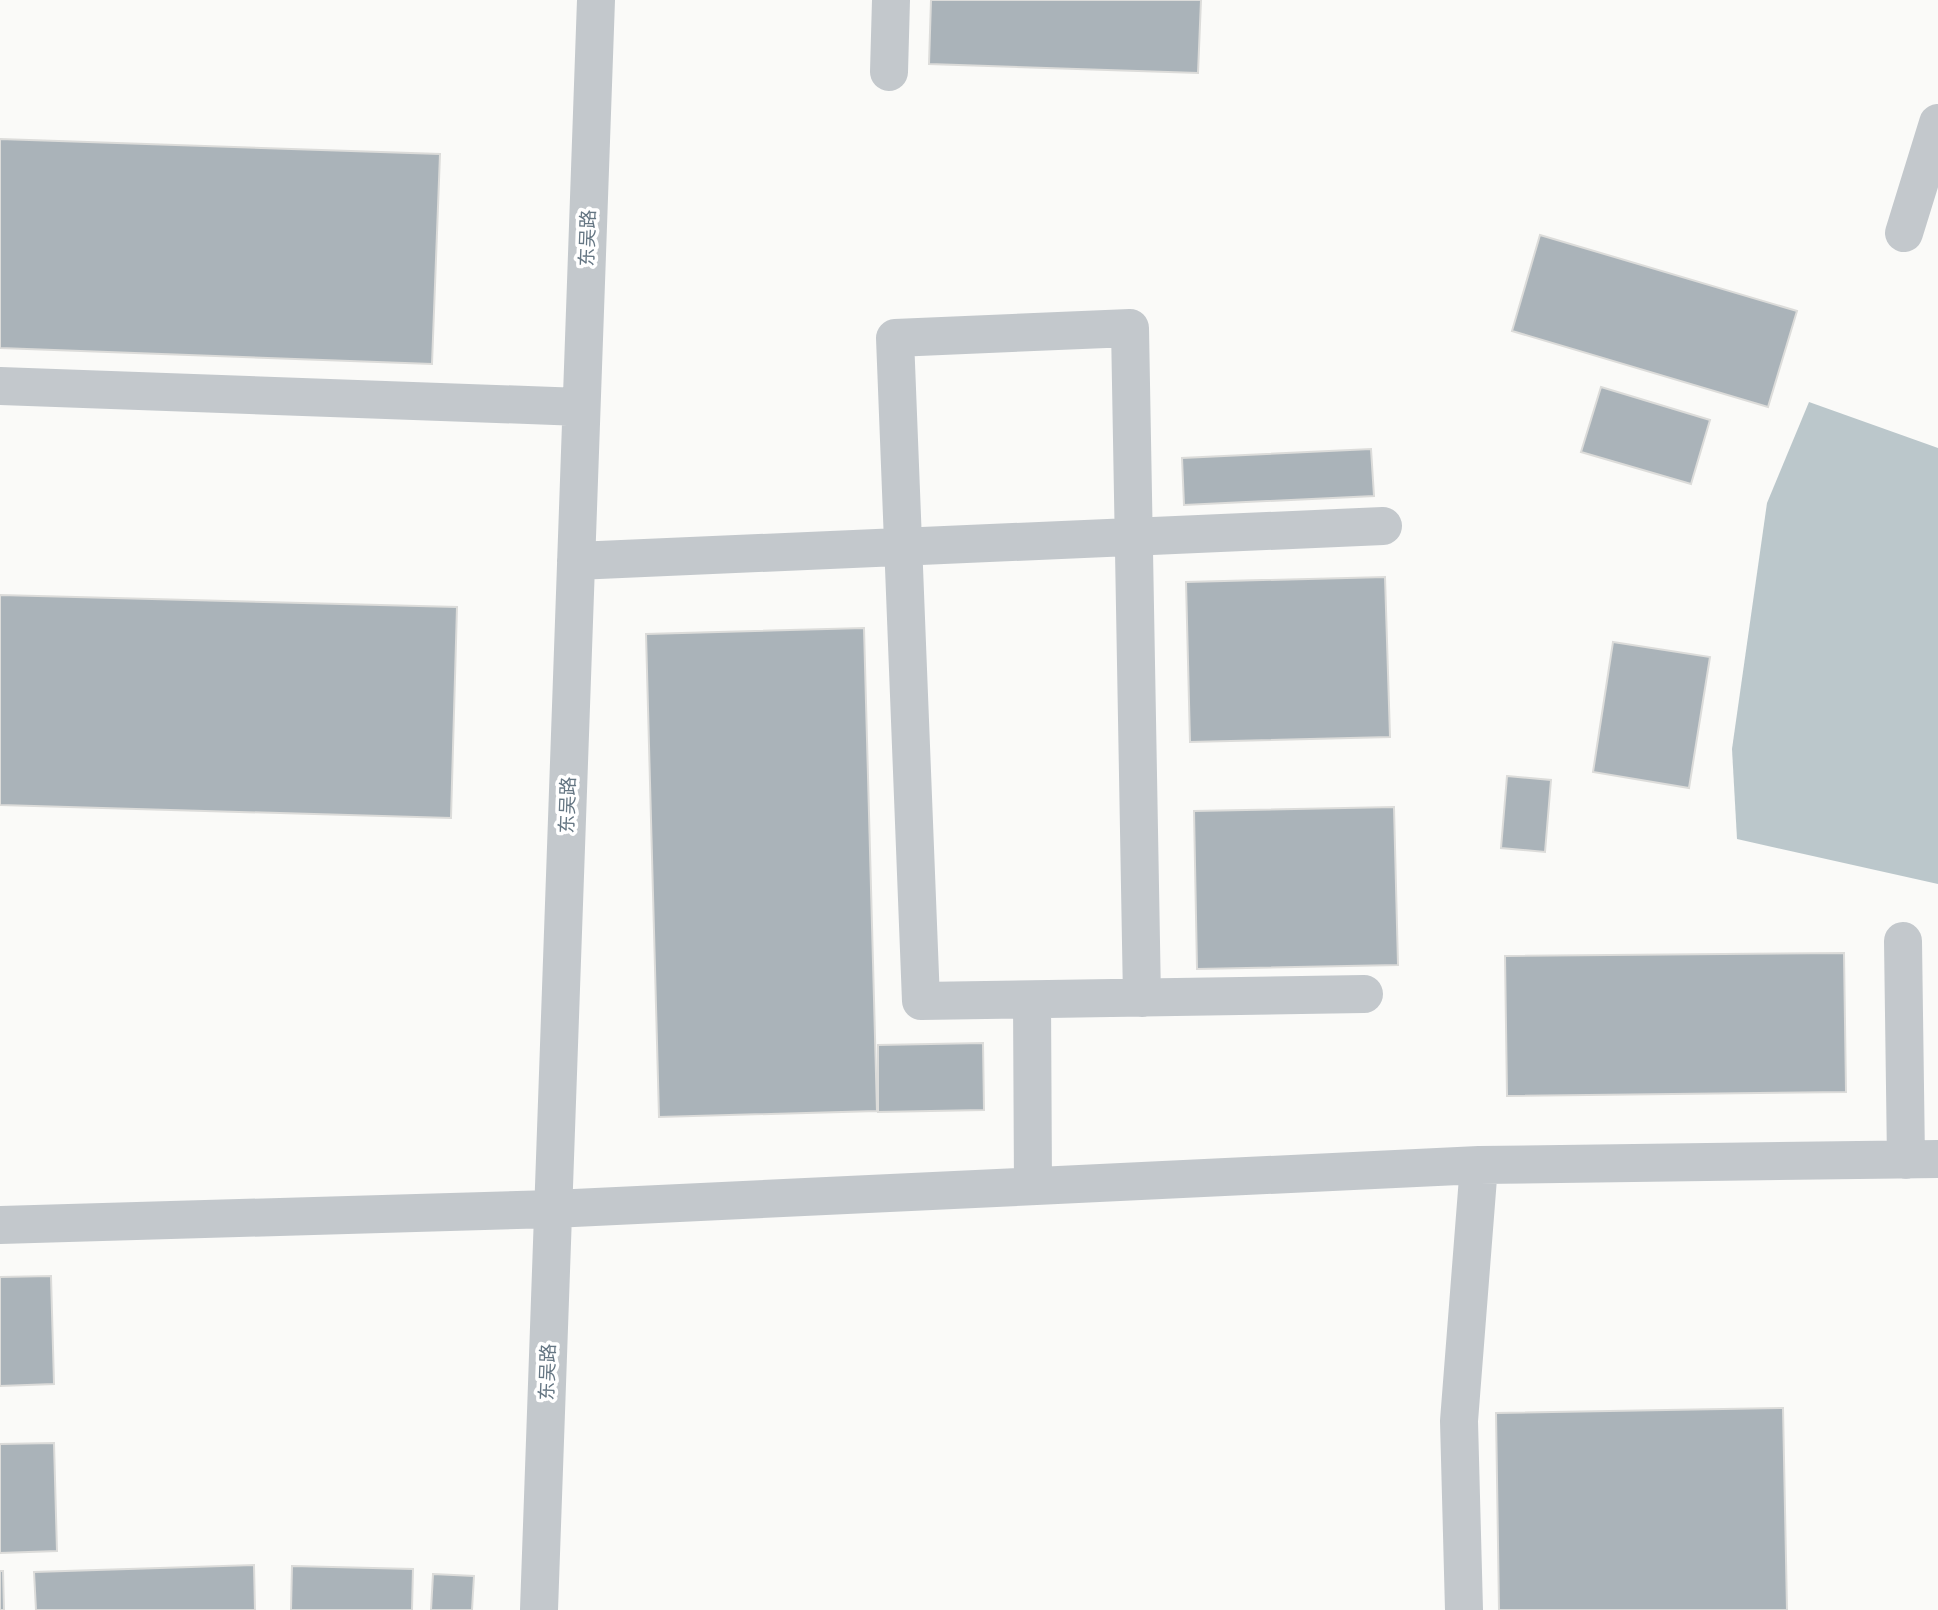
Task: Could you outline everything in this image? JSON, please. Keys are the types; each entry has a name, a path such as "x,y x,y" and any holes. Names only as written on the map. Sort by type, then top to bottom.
{"street":[{"name":"东吴路","path":"539,1610 596,0"},
{"path":"889,72 891,0"},
{"path":"1904,233 1938,123"},
{"path":"1142,998 1130,328 895,338 921,1002 1364,994"},
{"path":"0,386 581,407"},
{"path":"576,561 1383,526"},
{"path":"0,1224 553,1209 1479,1165 1922,1159 1903,941"},
{"path":"1032,1000 1033,1186"},
{"path":"1464,1610 1459,1421 1479,1165"}],"shaded area":[{"path":"1809,402 1938,448 1938,884 1737,839 1732,749 1767,503"}],"building":[{"path":"931,0 1201,0 1198,73 929,64"},
{"path":"0,139 440,154 432,364 0,348"},
{"path":"1540,235 1797,311 1768,407 1512,331"},
{"path":"1601,387 1710,420 1691,484 1581,452"},
{"path":"1371,449 1374,496 1184,505 1182,458"},
{"path":"1385,577 1390,737 1190,742 1186,582"},
{"path":"0,595 457,607 451,818 0,805"},
{"path":"864,628 877,1111 659,1117 646,634"},
{"path":"1613,642 1710,657 1689,788 1593,772"},
{"path":"1507,776 1551,780 1545,852 1501,848"},
{"path":"1394,807 1398,965 1197,969 1194,811"},
{"path":"1844,953 1846,1092 1507,1096 1505,956"},
{"path":"983,1043 984,1110 878,1112 878,1045"},
{"path":"51,1276 54,1384 0,1386 0,1277"},
{"path":"1783,1408 1787,1610 1499,1610 1496,1413"},
{"path":"54,1443 57,1551 0,1553 0,1444"},
{"path":"254,1565 255,1610 36,1610 34,1572"},
{"path":"292,1566 413,1569 412,1610 291,1610"},
{"path":"0,1571 3,1571 4,1610 0,1610"},
{"path":"433,1574 474,1576 472,1610 431,1610"}]}
